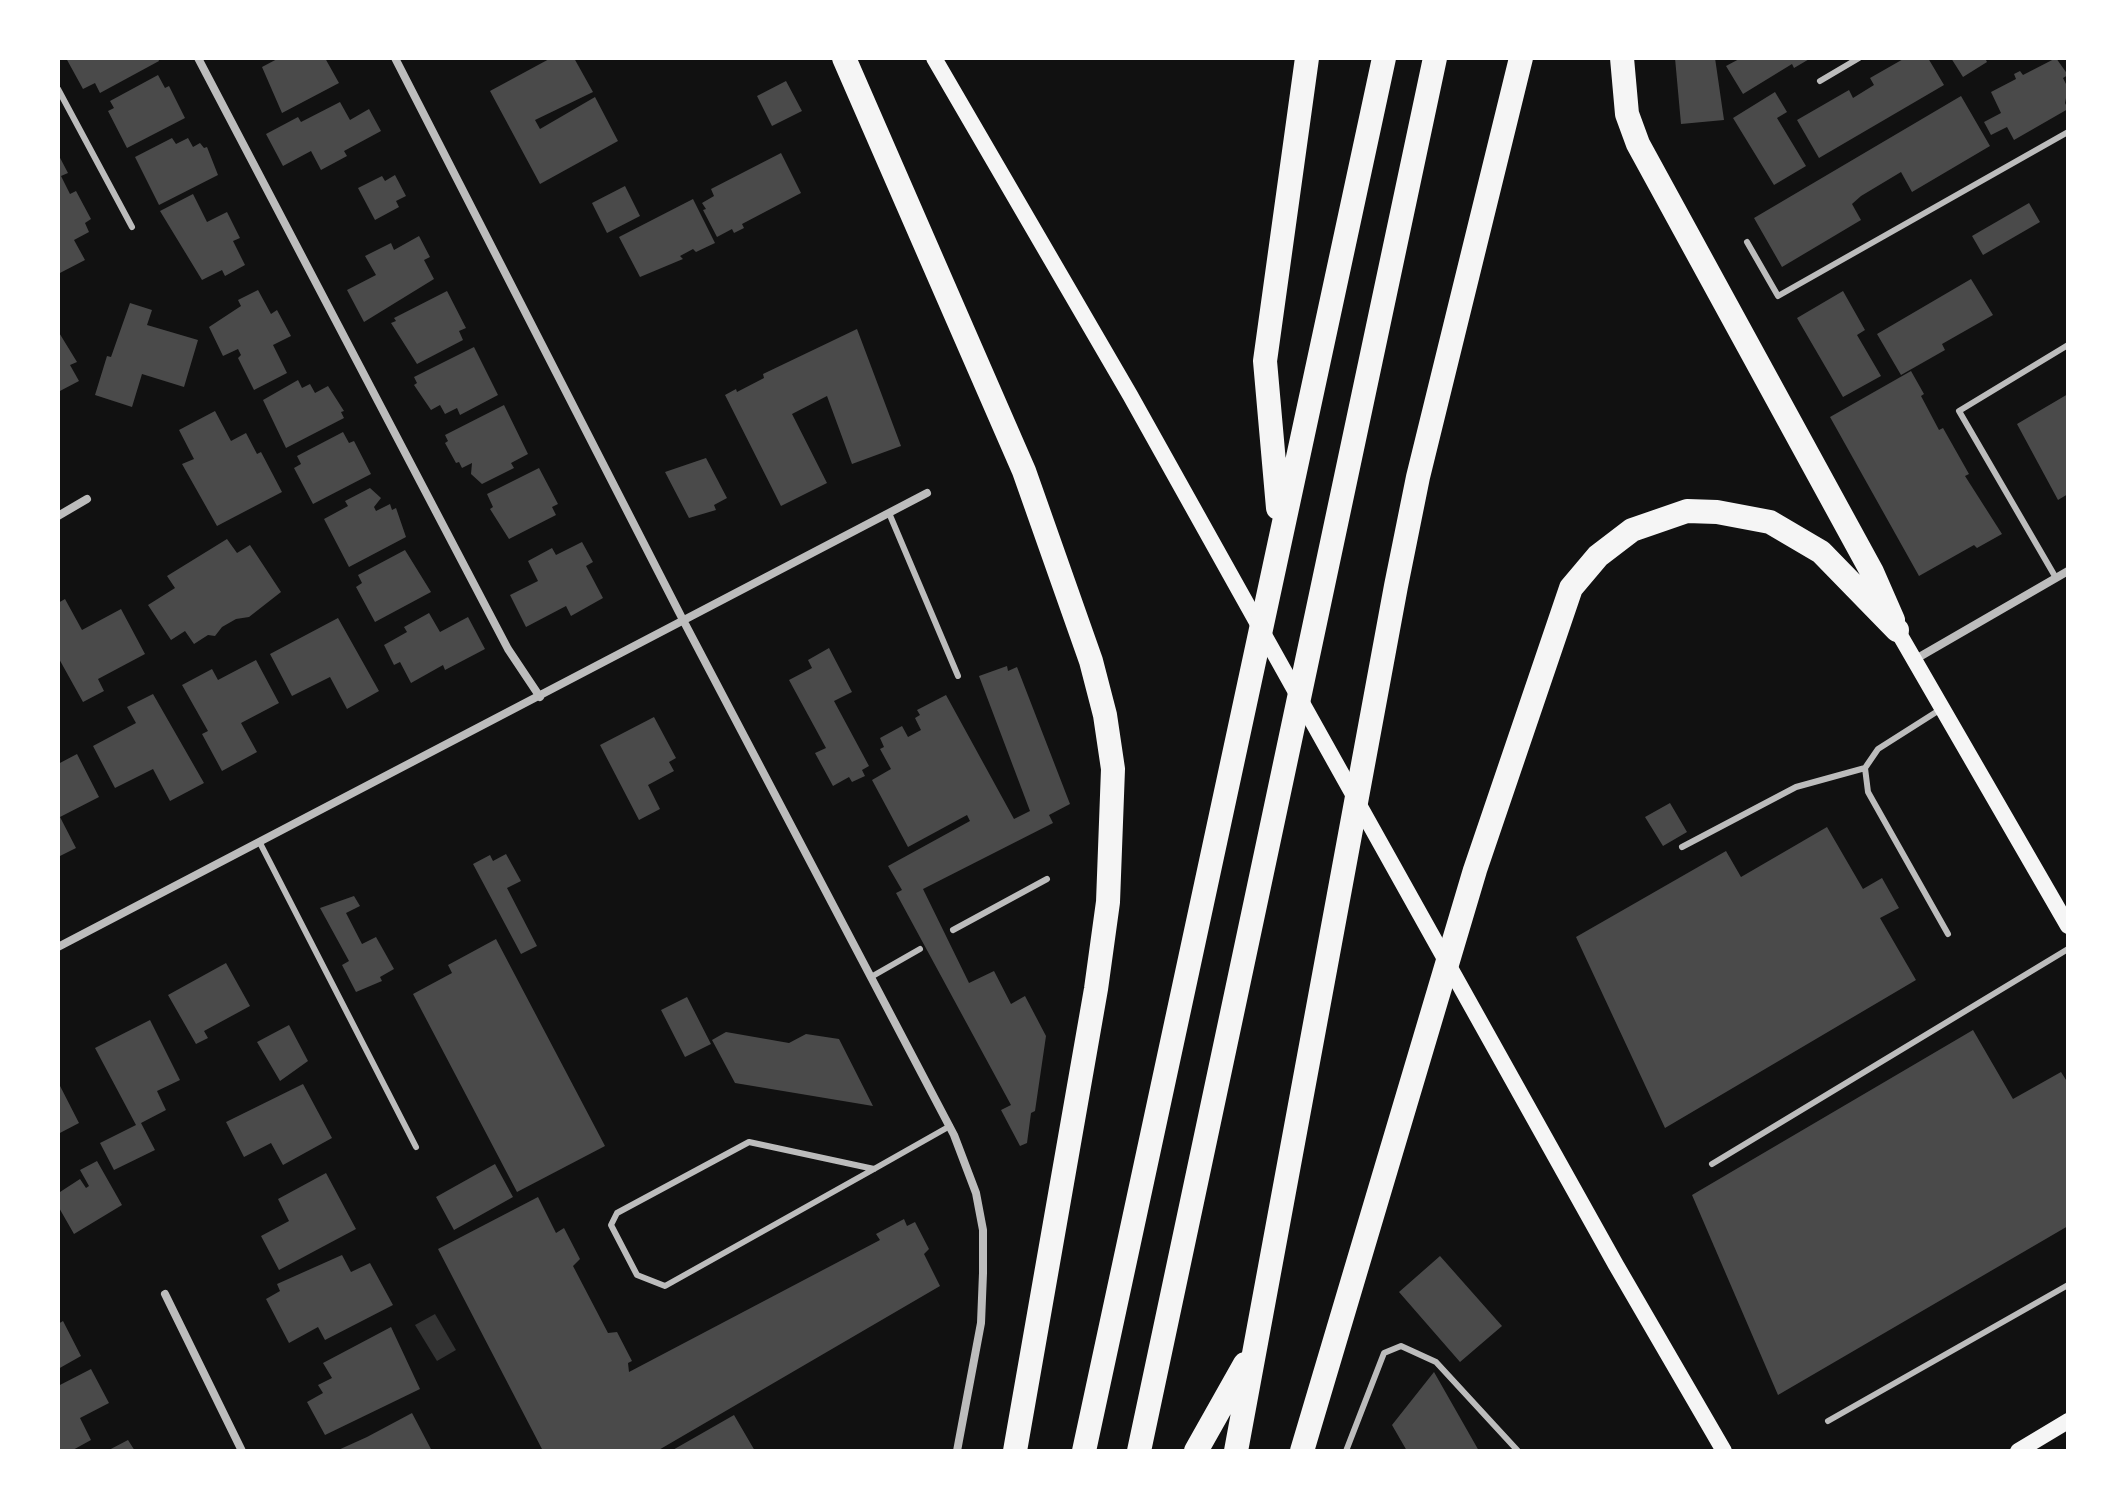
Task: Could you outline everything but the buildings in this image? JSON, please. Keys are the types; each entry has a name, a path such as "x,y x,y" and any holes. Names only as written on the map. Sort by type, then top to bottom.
{"highway":[{"path":"844,58 1024,471 1091,661 1105,715 1113,769 1108,902 1096,989 1015,1451"},
{"path":"1280,534 1265,361 1307,58"},
{"path":"1084,1451 1384,58"},
{"path":"1139,1451 1435,58"},
{"path":"1236,1451 1402,555 1521,58"},
{"path":"1622,58 1627,114 1638,144 1872,572 1897,630"},
{"path":"1302,1451 1475,870 1571,588 1598,556 1632,530 1687,511 1729,513 1770,522 1821,552 1897,630"},
{"path":"1196,1451 1254,1348"}],"main road":[{"path":"934,58 1130,395 1494,1041 1616,1265 1724,1451"},
{"path":"1897,630 2067,921"},
{"path":"2018,1451 2068,1421"}],"street":[{"path":"198,58 508,649 540,697"},
{"path":"395,58 682,618 950,1126 976,1193 983,1230 981,1323 957,1451"},
{"path":"58,947 540,697 682,618 927,493"},
{"path":"58,516 87,499"},
{"path":"1913,661 2068,571"},
{"path":"165,1294 242,1451"}],"lane":[{"path":"1820,81 1859,58"},
{"path":"58,89 132,227"},
{"path":"1747,242 1778,296 2068,132"},
{"path":"2056,578 1959,411 2068,345"},
{"path":"889,513 958,676"},
{"path":"1682,847 1796,787 1865,768 1878,749 1941,709"},
{"path":"1865,768 1868,792 1948,934"},
{"path":"260,843 416,1147"},
{"path":"953,930 1047,879"},
{"path":"871,977 920,949"},
{"path":"1712,1164 2068,949"},
{"path":"874,1169 749,1142 617,1213 611,1225 637,1275 665,1286 874,1169 950,1126"},
{"path":"1828,1421 2068,1285"},
{"path":"1346,1451 1384,1353 1401,1346 1436,1362 1518,1451"}],"shaded area":[{"path":"435,1314 456,1350 437,1361 415,1325"}]}
